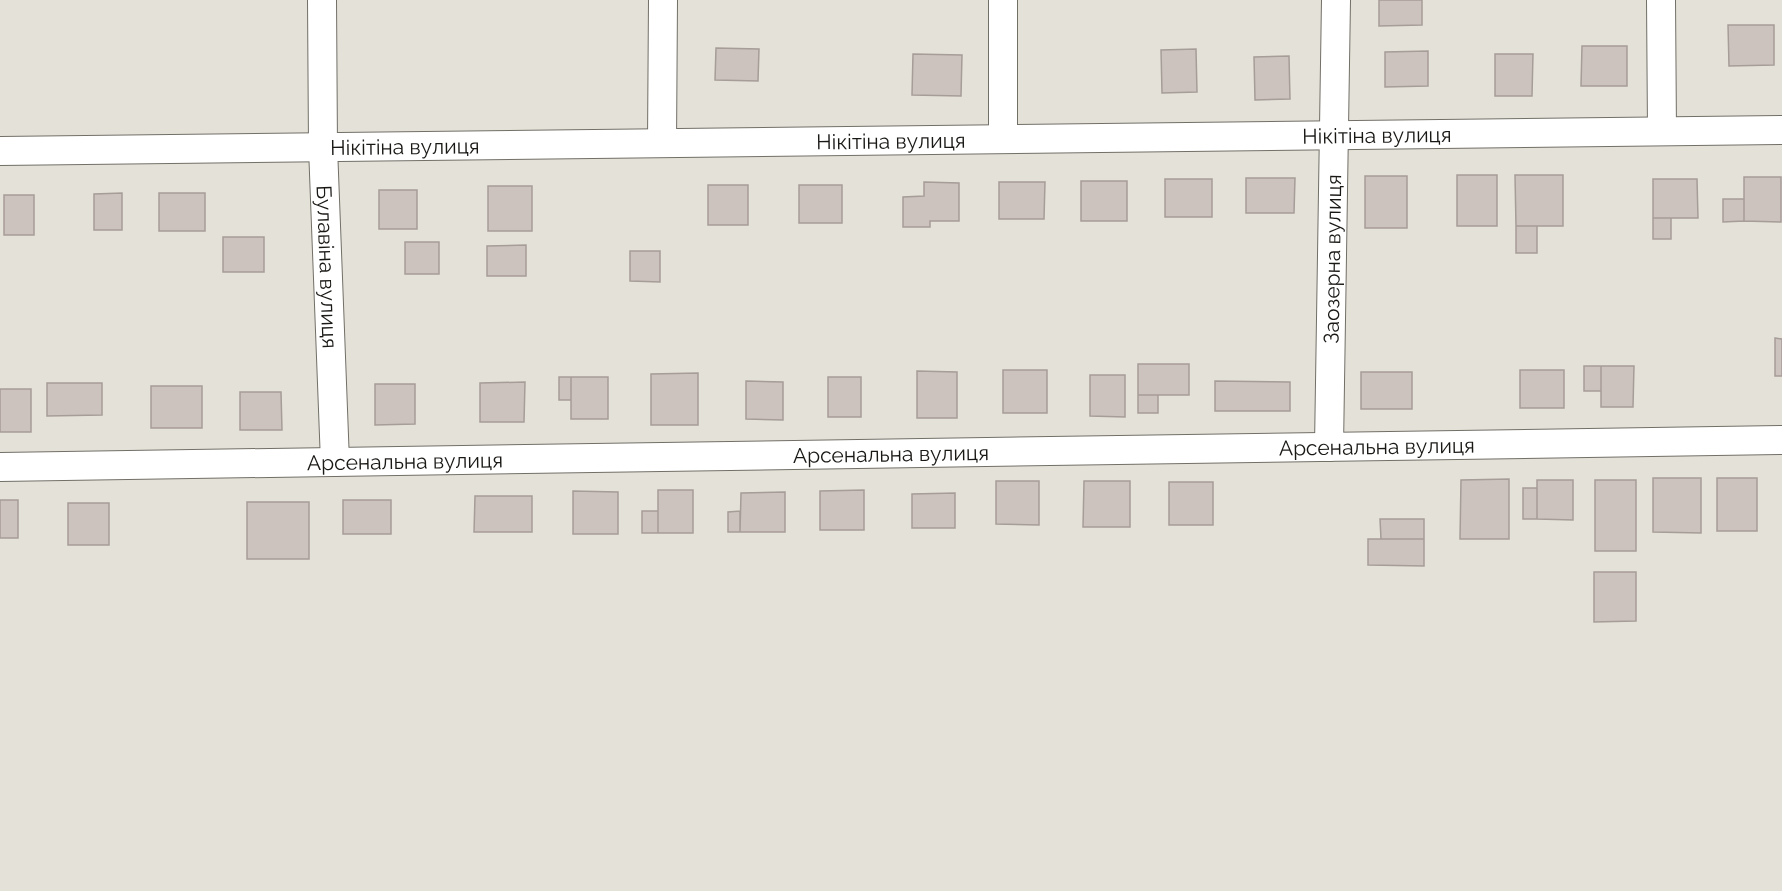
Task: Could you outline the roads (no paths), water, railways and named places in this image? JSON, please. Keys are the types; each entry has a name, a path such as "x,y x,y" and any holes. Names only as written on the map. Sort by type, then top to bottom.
{"street":[{"name":"Булавіна вулиця","path":"322,0 323,147 335,462"},
{"path":"662,143 663,0"},
{"path":"1003,0 1003,139"},
{"name":"Заозерна вулиця","path":"1329,447 1336,0"},
{"path":"1661,0 1662,131"},
{"name":"Нікітіна вулиця","path":"0,151 1782,130"},
{"name":"Арсенальна вулиця","path":"0,466 1782,440"}]}
